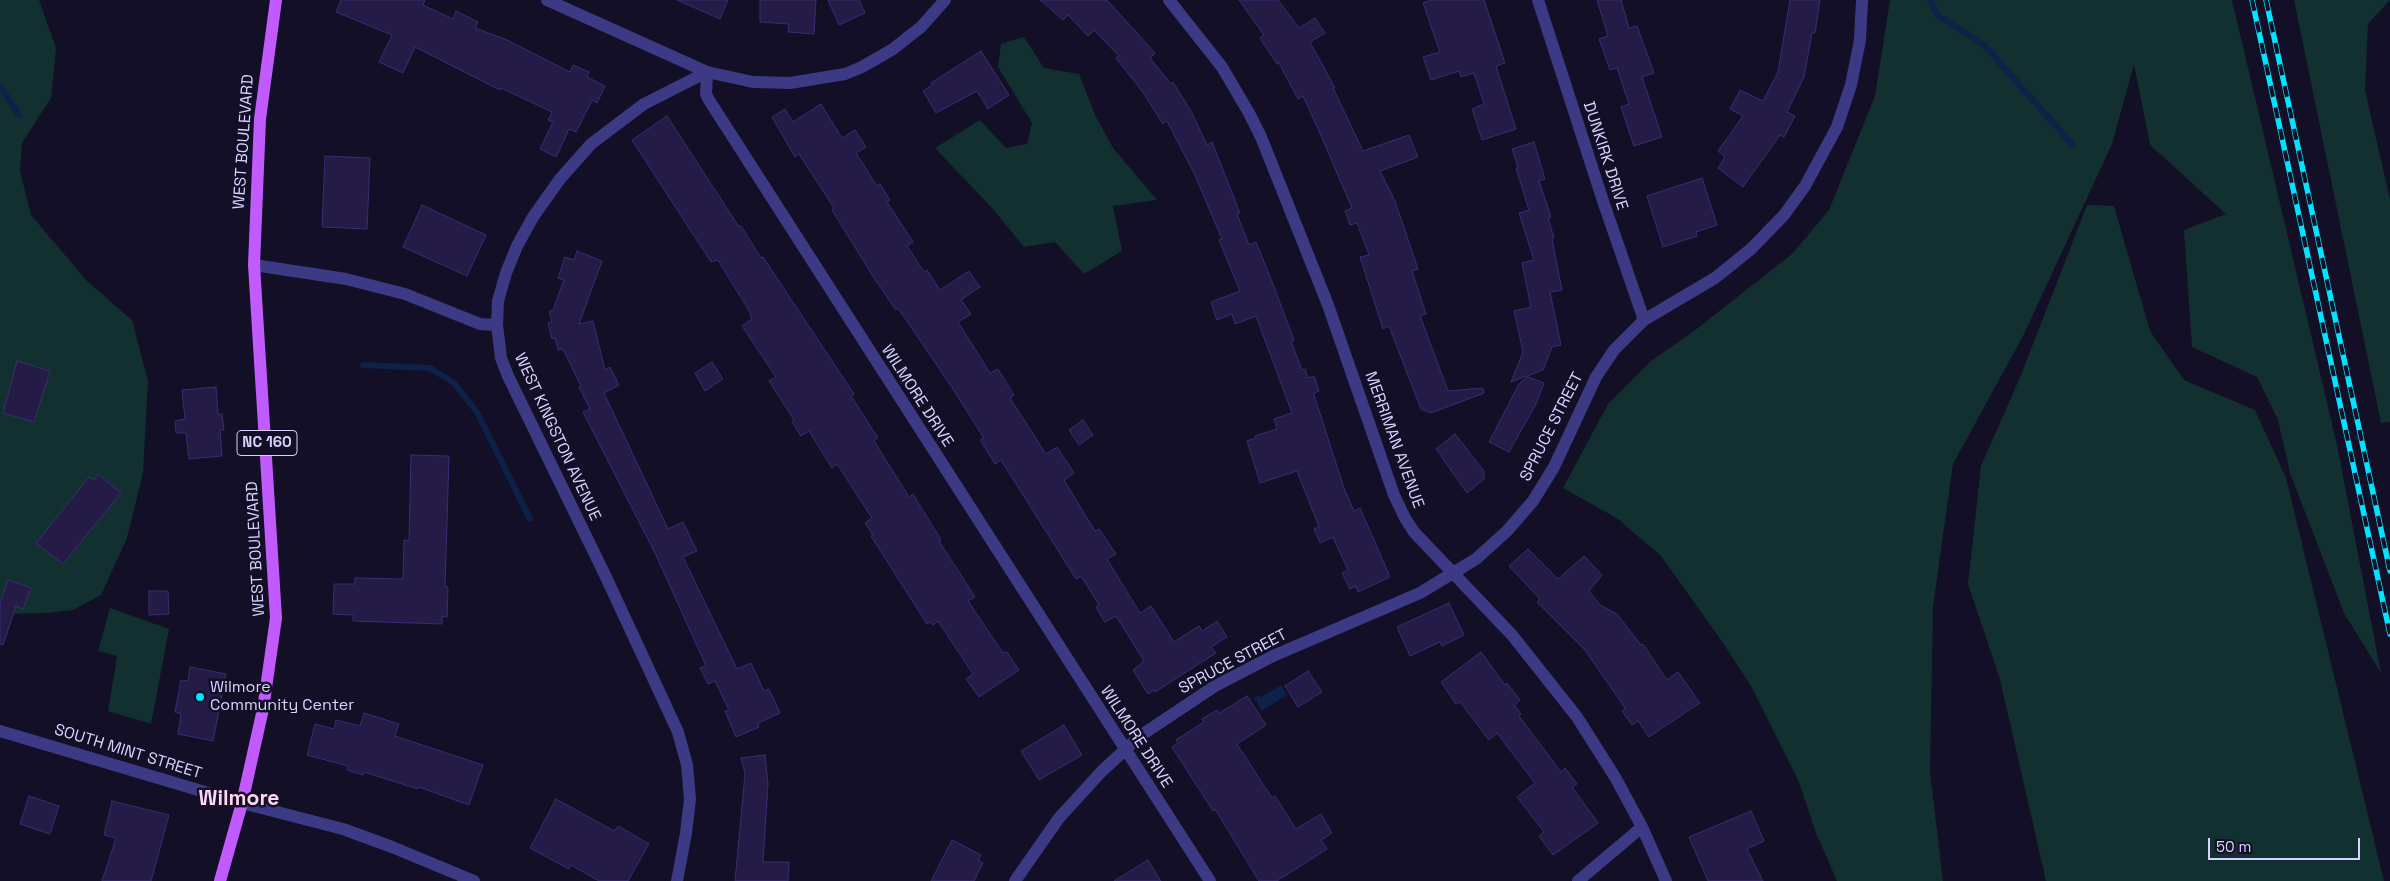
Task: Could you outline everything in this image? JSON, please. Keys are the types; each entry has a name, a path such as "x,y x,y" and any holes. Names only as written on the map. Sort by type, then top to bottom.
{"main road":[{"name":"WEST BOULEVARD","path":"220,881 242,803 263,709 276,618 254,265 260,119 276,0"}],"street":[{"path":"547,0 707,72 753,82 790,83 844,74 862,67 894,49 921,27 944,0"},
{"name":"MERRIMAN AVENUE","path":"1168,0 1222,67 1249,113 1310,258 1394,495 1405,518 1414,532 1518,642 1573,711 1615,777 1642,828 1666,881"},
{"name":"DUNKIRK DRIVE","path":"1538,0 1603,201 1644,320"},
{"name":"SPRUCE STREET","path":"1015,881 1058,818 1102,771 1124,750 1188,703 1215,686 1272,656 1420,593 1454,574 1493,545 1533,501 1554,467 1596,377 1614,350 1644,320 1715,278 1751,249 1784,215 1806,186 1837,127 1851,85 1860,40 1862,0"},
{"name":"WEST KINGSTON AVENUE","path":"677,881 686,834 690,799 687,765 678,732 605,575 511,385 501,358 497,325 498,301 506,273 517,246 533,217 560,179 591,144 636,109 674,87 707,72"},
{"name":"WILMORE DRIVE","path":"707,72 706,94 709,100 1124,750 1210,881"},
{"path":"254,265 346,279 405,294 480,324 497,325"},
{"name":"SOUTH MINT STREET","path":"0,731 242,803 342,829 392,846 474,881"},
{"path":"1578,881 1642,828"}],"green space":[{"path":"0,0 39,0 56,48 51,98 22,143 20,171 31,215 86,280 132,320 148,381 143,473 127,538 101,595 73,610 46,613 0,614"},
{"path":"1890,0 2232,0 2337,445 2381,673 2344,613 2290,473 2278,420 2257,377 2192,347 2184,230 2226,214 2150,145 2134,64 2112,144 2023,336 1953,464 1933,607 1930,772 1943,881 1837,881 1816,833 1799,782 1751,686 1721,640 1661,556 1618,519 1563,488 1608,404 1651,361 1694,331 1793,253 1829,210 1875,96"},
{"path":"2294,0 2390,0 2368,24 2365,90 2390,199 2390,422 2381,423"},
{"path":"1024,37 1044,68 1079,74 1096,117 1113,148 1157,200 1113,206 1122,251 1084,274 1055,242 1024,247 992,208 935,148 980,120 1006,148 1027,144 1032,123 998,67 1001,44"},
{"path":"2087,205 2114,206 2150,331 2184,380 2255,410 2286,478 2384,881 2046,881 2000,679 1968,584 1981,466 2021,375"},
{"path":"110,608 169,629 151,724 108,711 117,656 98,651"}],"water":[{"path":"1281,685 1287,695 1262,711 1254,698 1259,695 1261,697"}],"building":[{"path":"341,0 425,0 423,5 453,19 456,11 478,22 475,28 507,40 570,72 573,65 589,72 587,77 605,86 597,103 592,100 576,132 569,129 556,157 540,149 553,122 548,120 552,112 501,88 500,90 415,47 403,73 379,62 392,35 336,12"},
{"path":"677,0 728,0 720,19"},
{"path":"760,0 816,0 814,34 788,32 789,24 760,22"},
{"path":"828,0 859,0 865,13 839,25"},
{"path":"1040,0 1107,0 1155,53 1150,58 1171,84 1173,82 1192,113 1207,145 1212,142 1240,213 1237,214 1249,245 1256,242 1271,279 1294,340 1291,341 1302,370 1305,369 1308,378 1314,376 1319,391 1314,393 1314,395 1344,488 1354,511 1360,508 1390,577 1358,592 1356,586 1350,589 1342,573 1348,570 1333,537 1320,543 1314,529 1319,527 1297,471 1260,483 1247,441 1256,438 1255,436 1277,429 1274,419 1292,413 1256,316 1235,324 1232,314 1217,320 1211,302 1240,291 1219,240 1222,239 1194,173 1167,121 1163,124 1142,91 1116,58 1119,56 1094,30 1088,36 1068,15 1063,20"},
{"path":"1239,0 1278,0 1299,28 1315,18 1325,33 1310,42 1335,88 1333,88 1363,151 1409,135 1418,157 1380,171 1395,201 1418,269 1412,271 1426,314 1420,316 1448,391 1483,388 1484,393 1431,413 1421,409 1389,326 1383,329 1360,257 1369,255 1357,223 1350,225 1345,211 1352,208 1319,131 1303,96 1298,99 1279,63 1277,64 1260,38 1264,35"},
{"path":"1432,0 1484,0 1505,63 1496,66 1516,129 1482,140 1472,109 1484,104 1474,73 1461,77 1459,71 1431,80 1423,57 1440,52 1423,3"},
{"path":"1597,0 1621,0 1629,28 1637,26 1654,73 1642,77 1662,137 1634,146 1621,107 1629,104 1617,68 1610,70 1599,39 1608,36"},
{"path":"1790,0 1820,0 1815,33 1812,33 1804,77 1787,112 1795,116 1784,137 1780,135 1743,187 1718,168 1725,157 1718,151 1743,116 1730,109 1740,90 1763,101 1778,72"},
{"path":"981,51 1009,95 988,109 977,91 936,113 923,91 932,85 931,83"},
{"path":"821,104 842,138 855,130 866,147 856,153 877,186 880,184 890,200 887,202 913,242 907,246 924,272 927,270 940,290 969,271 980,287 961,300 971,314 958,322 990,373 998,369 1014,395 1010,398 1046,454 1057,447 1074,473 1064,480 1095,531 1099,529 1116,554 1107,559 1140,613 1151,606 1174,642 1199,626 1202,631 1217,621 1227,637 1211,647 1216,653 1155,692 1154,690 1148,694 1133,670 1144,661 1116,616 1105,622 1096,607 1099,605 1081,576 1076,579 1001,460 995,464 980,440 984,438 949,383 898,308 896,310 874,278 832,210 834,208 799,154 795,157 772,117 785,109 793,122"},
{"path":"667,116 739,227 741,226 761,258 763,257 854,394 851,396 878,438 874,441 909,497 913,494 941,540 939,541 975,597 968,601 1001,650 1004,653 1007,652 1019,670 979,697 966,679 973,674 938,621 933,625 930,622 927,624 871,536 873,535 865,523 872,518 837,464 832,468 809,431 801,436 792,422 794,420 769,381 776,377 742,326 752,319 751,314 718,260 711,262 632,140"},
{"path":"1534,142 1545,179 1539,181 1551,217 1548,218 1554,238 1552,239 1562,290 1550,292 1561,345 1552,347 1543,370 1511,382 1523,352 1514,311 1531,307 1522,263 1534,260 1519,213 1529,210 1512,149"},
{"path":"325,156 370,158 367,229 322,227"},
{"path":"1702,178 1717,225 1696,232 1697,236 1663,247 1647,196"},
{"path":"422,205 486,235 467,276 403,247"},
{"path":"577,251 602,261 579,324 593,321 605,370 610,367 619,385 604,393 668,529 683,522 697,551 683,557 737,669 751,663 764,691 769,689 780,713 758,723 759,727 736,737 725,711 729,710 715,681 708,684 700,668 706,666 656,555 583,412 590,409 579,387 581,386 563,349 558,350 555,338 552,339 548,323 552,322 549,311 553,310 564,280 558,278 565,257 574,260"},
{"path":"17,361 50,371 34,422 3,413"},
{"path":"712,362 723,379 705,391 695,373"},
{"path":"1528,377 1544,383 1536,404 1509,452 1489,442 1519,384"},
{"path":"216,387 218,414 222,414 224,430 220,430 222,456 189,459 186,433 176,433 175,421 185,419 182,390"},
{"path":"1083,420 1093,435 1079,445 1069,430"},
{"path":"1455,434 1484,471 1484,479 1467,493 1436,449"},
{"path":"411,455 449,456 445,587 448,587 447,617 442,616 442,624 353,621 353,615 333,614 334,584 355,584 355,578 403,579 404,540 409,541"},
{"path":"98,474 121,493 63,564 36,543 89,477 94,480"},
{"path":"1528,549 1558,579 1584,556 1602,575 1589,591 1600,605 1617,614 1641,645 1643,644 1667,680 1678,672 1700,703 1649,737 1638,721 1632,725 1622,711 1625,708 1585,650 1537,602 1540,599 1509,566"},
{"path":"8,580 31,588 23,609 16,606 3,645 0,644 0,603"},
{"path":"149,591 168,591 169,614 149,615"},
{"path":"1449,603 1464,635 1442,646 1440,642 1410,656 1397,627"},
{"path":"1481,652 1505,685 1507,683 1520,700 1514,705 1521,714 1519,716 1561,772 1565,768 1577,784 1572,787 1598,823 1553,855 1539,836 1544,832 1517,797 1535,783 1497,733 1489,740 1460,702 1456,704 1441,682"},
{"name":"Wilmore Community Center","path":"190,667 226,674 213,741 178,734 181,714 175,712 181,680 188,681"},
{"path":"1308,671 1322,692 1298,707 1285,686"},
{"path":"1247,696 1266,725 1237,744 1272,798 1275,796 1296,829 1321,814 1332,833 1321,840 1327,849 1277,881 1259,881 1215,809 1213,811 1172,747 1178,743 1176,740 1204,722 1202,719 1217,710 1219,713"},
{"path":"364,713 399,724 395,736 483,765 469,805 419,787 418,789 364,772 363,775 347,770 348,766 307,755 315,724 334,729 336,720 360,726"},
{"path":"1064,725 1082,755 1039,780 1021,751"},
{"path":"765,755 768,784 763,862 789,862 788,881 735,881 745,774 741,758"},
{"path":"29,796 59,806 50,834 20,824"},
{"path":"556,799 614,831 618,826 649,844 628,881 599,881 571,865 569,869 530,848"},
{"path":"112,801 169,815 151,881 102,881 116,838 104,835"},
{"path":"1751,811 1764,841 1747,849 1763,881 1708,881 1689,837"},
{"path":"952,840 981,855 978,860 983,863 974,881 931,881"},
{"path":"1148,860 1161,881 1114,881"}],"waterway":[{"path":"1930,0 1937,15 1984,45 2073,145"},
{"path":"0,86 19,115"},
{"path":"363,365 430,368 454,383 477,412 530,519"}],"railway":[{"path":"2252,0 2390,634"},
{"path":"2266,0 2390,571"}],"place":[{"name":"Wilmore Community Center","path":"200,697"}],"district":[{"name":"Wilmore","path":"239,799"}]}
